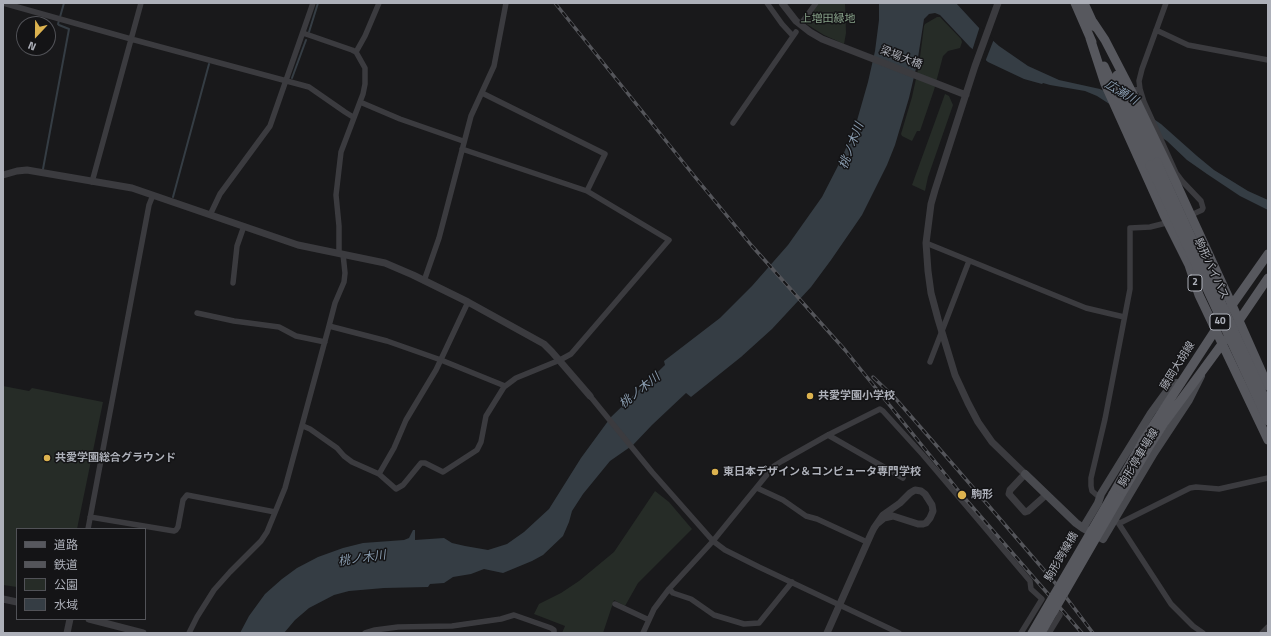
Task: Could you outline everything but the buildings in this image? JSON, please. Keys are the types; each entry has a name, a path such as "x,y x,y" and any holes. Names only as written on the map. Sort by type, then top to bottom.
{"main road":[{"name":"2","path":"1075,3 1168,223 1189,265 1200,295 1268,440"},
{"name":"2","path":"1084,3 1133,93 1157,147 1191,215 1268,386"},
{"name":"駒形バイパス","path":"1133,93 1142,132 1153,163 1268,421"},
{"name":"駒形バイパス","path":"1128,126 1153,163 1268,404"},
{"name":"藤岡大胡線","path":"1116,496 1144,440 1232,305 1268,254"},
{"name":"藤岡大胡線","path":"1116,496 1154,439 1268,278"},
{"path":"1222,284 1234,290 1243,289"},
{"name":"駒形停車場線","path":"1025,474 1083,528 1104,539 1118,521 1154,453 1189,400 1205,368"},
{"name":"駒形停車場線","path":"1083,528 1098,503 1099,497 1155,407 1170,387 1176,383 1181,383"},
{"name":"駒形跨線橋","path":"1032,633 1116,496"},
{"name":"駒形跨線橋","path":"1041,633 1116,496"}],"street":[{"path":"3,3 312,88 353,117"},
{"path":"92,182 141,3"},
{"path":"210,215 220,194 270,126 313,3"},
{"path":"356,52 365,36 379,3"},
{"path":"424,280 437,244 470,116 494,66 506,3"},
{"path":"733,123 794,34 782,24 767,3"},
{"name":"梁場大橋","path":"782,3 791,16 804,28 818,37 966,95"},
{"path":"804,21 816,3"},
{"path":"998,3 975,66 931,204 926,243 930,288 955,375 968,403 978,422 992,442 1025,474 1008,494 1025,512 1046,495"},
{"path":"1099,497 1092,491 1091,486 1130,289 1130,228 1150,227 1168,223 1202,210 1201,201 1178,177 1144,102 1133,93 1139,81 1166,3"},
{"path":"1156,30 1188,45 1268,60"},
{"path":"189,633 197,616 214,590 262,541 267,532 289,477 335,303 344,282 345,273 341,254 336,200 337,185 341,152 353,117 360,102 365,84 365,68 356,52 302,33"},
{"path":"482,93 605,154 587,191"},
{"path":"360,102 400,119 463,141"},
{"path":"303,426 310,429 337,448 352,462 380,474 396,489 403,485 421,463 443,472 474,452 481,442 486,416 505,386 526,373 560,360 571,354 669,240 587,191 462,149"},
{"path":"3,174 27,170 132,188 298,245 385,263 468,302 544,344 560,360 652,472 713,542 725,550 899,633"},
{"path":"88,528 149,205 153,195"},
{"path":"233,283 237,246 244,226"},
{"path":"926,243 1086,308 1124,317"},
{"path":"930,362 970,261"},
{"path":"380,474 394,448 406,420 441,360 468,302"},
{"path":"197,313 222,319 279,327 296,336 325,342"},
{"path":"329,326 386,341 441,360 505,386"},
{"path":"643,633 654,609 669,590 713,542 774,466 828,435 880,409 923,455 1030,581 1031,589 1060,615 1049,633"},
{"path":"828,435 903,478"},
{"path":"1203,633 1193,626 1170,604 1118,521 1190,488 1196,487 1219,490 1268,478"},
{"path":"757,488 783,500 806,516 817,519 867,542"},
{"path":"827,633 867,542 878,523 883,515 900,504 910,493 915,490 923,492 932,505 930,518 923,524 918,524 900,517 890,516 878,523"},
{"path":"90,517 174,531 178,527 183,500 187,495 275,512"},
{"path":"669,590 673,593 691,599 714,615 744,624 759,623 792,582"},
{"path":"3,599 16,602"},
{"path":"1021,633 1042,599"},
{"path":"615,604 649,620"},
{"path":"365,633 374,630 398,627 452,626 501,619 514,615 551,628 554,630 554,633"},
{"path":"67,633 70,620"},
{"path":"93,620 144,633"},
{"path":"1262,633 1268,628"}],"green space":[{"name":"上増田緑地","path":"818,3 845,3 846,33 844,44 824,35 805,23"},
{"path":"937,17 940,17 961,39 962,42 960,48 948,51 943,56 934,90 920,131 917,131 912,141 901,134 912,97 919,65 924,26"},
{"path":"945,94 949,96 953,105 928,177 925,191 912,185"},
{"name":"共愛学園総合グラウンド","path":"3,386 29,391 32,388 103,402 77,528 16,528 16,587 3,585"},
{"path":"655,491 669,502 692,529 638,583 625,606 614,600 603,633 562,633 565,626 534,614 539,604 561,593 579,581 614,552"}],"water":[{"name":"桃ノ木川","path":"879,3 956,3 980,29 999,46 1028,66 1059,80 1100,89 1133,105 1161,124 1214,170 1248,191 1268,200 1268,210 1240,196 1207,174 1187,160 1167,141 1097,96 1085,91 1042,84 1024,79 988,62 970,47 940,15 935,13 929,14 924,19 917,64 895,145 887,165 862,215 831,260 811,287 772,329 741,357 691,397 686,393 633,445 610,461 583,494 572,511 563,536 543,555 503,573 484,569 471,574 453,577 444,583 430,584 428,587 384,588 349,591 334,595 309,608 295,620 284,633 240,633 249,616 265,594 297,568 318,557 363,543 404,540 409,538 413,530 415,530 415,540 444,538 452,543 488,550 507,544 524,532 549,509 581,458 611,417 665,365 664,361 720,318 752,286 788,245 822,197 841,160 856,124 875,51 879,20"}],"pier":[{"path":"980,26 994,39 985,62 972,51"}],"waterway":[{"path":"43,169 69,29 58,24 64,3"},
{"path":"309,32 318,3"},
{"path":"292,78 306,40"},
{"path":"173,197 209,64"}],"railway":[{"path":"555,3 752,246 845,350 962,495 1082,633"},
{"path":"873,377 895,398 1056,584 1093,633"}],"place":[{"name":"共愛学園小学校","path":"810,396"},
{"name":"共愛学園総合グラウンド","path":"47,458"},
{"name":"東日本デザイン＆コンピュータ専門学校","path":"715,472"},
{"name":"駒形","path":"962,495"}],"water label":[{"name":"広瀬川","path":"1121,93"}]}
